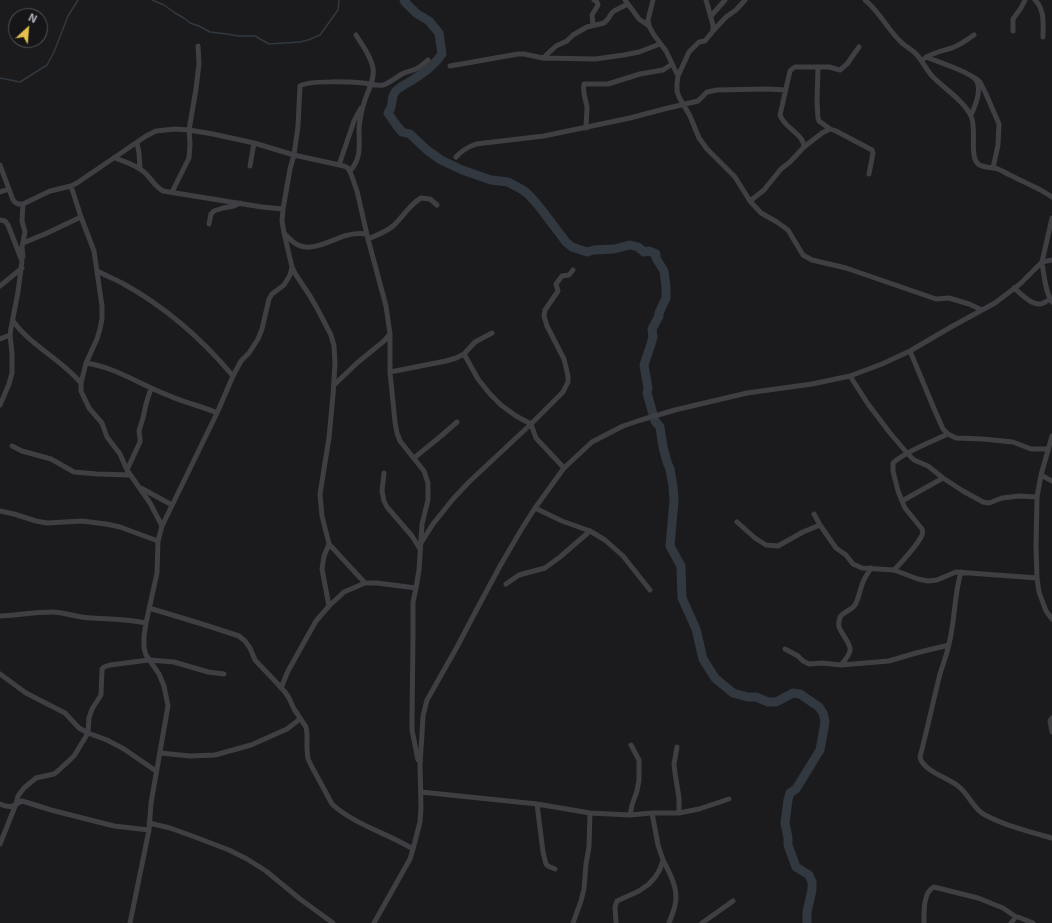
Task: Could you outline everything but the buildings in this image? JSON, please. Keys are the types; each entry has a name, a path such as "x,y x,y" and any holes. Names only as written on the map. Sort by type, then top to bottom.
{"street":[{"path":"593,25 592,15 598,5 594,0"},
{"path":"653,0 648,20 649,26 666,51 678,76"},
{"path":"706,0 714,28 713,31"},
{"path":"711,16 725,0"},
{"path":"744,0 736,10 726,17 705,40 699,42 688,52 678,76 677,91 679,98 684,105 699,138 707,149 735,176 750,201 761,214 777,222 788,230 803,255 812,260 846,268 936,299 949,298 970,304 982,310"},
{"path":"865,0 880,14 901,42 915,53 932,76 956,96 971,115 974,126 975,160 978,164 998,169 1052,197"},
{"path":"1013,31 1013,19 1025,0"},
{"path":"1035,0 1041,10 1043,37"},
{"path":"543,58 556,46 567,41 573,35 587,27 606,21 614,11 627,2 639,19 649,26"},
{"path":"339,165 354,122 371,84 373,73 371,63 356,35"},
{"path":"921,61 935,52 959,45 974,35"},
{"path":"450,66 518,54 543,58 604,58 639,52 660,44"},
{"path":"172,192 189,158 189,130 199,64 198,46"},
{"path":"804,146 803,140 784,123 780,115 790,71 795,67 829,67 840,70 847,64 859,47"},
{"path":"926,57 970,75 980,82 999,124 998,145 993,168"},
{"path":"365,583 329,544 322,516 320,494 334,385 334,346 318,310 292,267 282,221 283,209 294,155 301,85 310,83 351,82 379,85 388,83 403,74 417,69 428,60"},
{"path":"586,128 587,107 583,86 584,84 608,84 640,74 663,70 672,64"},
{"path":"818,67 817,102 819,121 830,129 872,150 873,153 869,174"},
{"path":"971,115 978,94 978,84 975,78"},
{"path":"456,157 461,151 476,144 544,136 586,128 698,101 707,92 717,90 785,90"},
{"path":"350,171 355,165 358,157 360,122 363,104"},
{"path":"750,201 764,190 781,169 790,162 804,146 830,129"},
{"path":"0,165 14,202 19,205 50,191 77,183 146,136 156,131 189,130 213,134 339,165 346,167 350,171 357,191 367,236 386,306 390,334 390,372 394,422 400,441 424,471 428,483 428,500 422,524 419,570 413,602 412,719 414,743 420,765"},
{"path":"137,142 140,169"},
{"path":"250,166 254,143"},
{"path":"115,158 140,169 159,189 163,191 283,209"},
{"path":"71,186 92,246 101,294 102,319 97,339 86,363 81,383 81,391 89,408 102,423 108,437 120,454 130,475 150,502 162,526"},
{"path":"0,192 9,188"},
{"path":"284,233 298,245 308,247 329,243 345,236 358,234 367,236 386,231 393,226 420,198 430,199 437,205"},
{"path":"209,224 214,211 240,203"},
{"path":"0,286 21,270 24,263 22,253 22,243 25,233 22,221 24,209 23,204"},
{"path":"22,243 81,217"},
{"path":"1014,288 1034,303 1040,304 1051,301 1042,262 1052,218"},
{"path":"0,220 5,221 8,225 22,261 10,335 12,373 0,405"},
{"path":"374,923 410,859 414,849 420,822 420,765 423,716 427,700 500,566 535,508 564,468 592,442 623,426 641,420 675,410 747,393 812,384 850,376 882,364 910,351 995,303 1020,284 1042,262 1052,260"},
{"path":"130,923 149,830 151,803 168,706 164,686 144,648 146,622 157,573 158,541 162,526 217,413 233,376 241,361 255,345 262,329 269,299 272,294 284,285 290,275 292,267"},
{"path":"420,544 433,524 453,499 563,392 568,382 564,359 547,326 544,316 545,310 558,291 556,284 562,276 569,275 573,270"},
{"path":"97,271 144,296 170,315 208,348 233,376"},
{"path":"13,321 22,332 66,368 81,383"},
{"path":"390,372 456,358 464,354 475,342 492,333"},
{"path":"334,385 357,362 384,341 390,334"},
{"path":"0,339 10,335"},
{"path":"910,351 935,412 943,429 948,434 956,438 1013,442 1031,448 1048,449"},
{"path":"464,354 482,384 500,405 531,424 536,438 564,468"},
{"path":"86,363 106,367 169,396 207,408 217,413"},
{"path":"850,376 868,404 914,460 928,466 943,478 982,502 990,503 1002,498 1019,496 1038,497"},
{"path":"127,470 140,442 139,430 151,388"},
{"path":"414,458 457,422"},
{"path":"894,570 923,534 922,529 905,508 902,501 893,471 893,463 907,453 948,434"},
{"path":"1052,436 1041,475 1036,514 1037,578 1039,592 1046,611 1052,619"},
{"path":"12,446 22,451 51,459 74,472 130,475"},
{"path":"384,473 382,491 384,501 387,507 412,536 420,550"},
{"path":"1041,475 1052,481"},
{"path":"902,501 943,478"},
{"path":"140,487 172,505"},
{"path":"535,508 562,521 590,531 605,540 623,556 650,590"},
{"path":"0,511 47,523 82,522 106,524 120,527 158,541"},
{"path":"814,514 836,548 846,555 853,564 862,568 894,570 928,581 937,580 956,572 1037,578"},
{"path":"737,522 755,538 766,545 778,546 803,532 820,525"},
{"path":"506,584 519,575 545,568 590,531"},
{"path":"329,544 324,556 322,569 329,606"},
{"path":"841,665 847,659 850,645 839,626 838,621 842,614 852,609 855,605 863,581 871,568"},
{"path":"961,572 956,594 949,645 940,674 920,757 921,762 963,790 978,810 985,815 1020,829 1052,838"},
{"path":"281,688 288,671 316,621 344,592 365,583 416,588"},
{"path":"149,608 194,621 239,636 243,639 255,660 275,680 289,698 294,709 306,727 307,749 310,763 332,804 354,819 414,849"},
{"path":"0,616 53,612 81,617 146,622"},
{"path":"785,649 809,664 822,663 841,665 889,661 949,645"},
{"path":"0,844 18,796 24,788 36,778 54,774 59,770 74,756 88,733 89,718 92,709 101,695 102,669 104,667 149,660 174,662 208,672 224,674"},
{"path":"0,674 26,693 65,713 79,728 124,749 156,771"},
{"path":"1052,718 1050,721 1052,732"},
{"path":"160,753 190,756 215,755 251,745 287,729 300,719"},
{"path":"630,815 639,780 638,760 631,745"},
{"path":"677,747 674,764 679,798 679,813"},
{"path":"421,792 537,804 590,813 630,815 679,813 700,809 729,799"},
{"path":"0,804 10,807 22,801 114,826 149,830"},
{"path":"537,804 546,864 555,869"},
{"path":"573,923 584,889 590,841 590,813"},
{"path":"652,813 658,845 676,891 675,906 669,923"},
{"path":"149,823 170,828 195,837 229,850 247,859 266,871 300,899 333,923"},
{"path":"616,923 616,902 619,899 639,892 649,884 656,876 663,860"},
{"path":"924,923 925,901 931,888 934,886 978,898 1003,908 1016,917 1020,917 1033,923"},
{"path":"702,923 733,901"},
{"path":"1011,923 1016,917"}],"waterway":[{"path":"0,78 20,82 47,65 54,52 68,16 78,0"},
{"path":"152,0 164,5 190,23 210,32 238,36 255,36 269,44 300,42 320,35 338,10 339,0"},
{"path":"404,0 416,13 429,21 439,33 442,54 428,69 401,87 394,94 391,108 388,113 402,132 410,134 427,150 441,160 462,170 491,180 508,182 521,189 538,205 566,242 572,247 587,252 594,250 614,249 630,245 638,247 644,252 649,251 656,254 656,258 664,271 666,298 652,329 653,337 644,365 648,388 647,393 655,421 660,427 663,447 670,469 673,486 674,501 670,546 681,566 682,598 696,629 703,659 715,678 733,693 748,697 756,697 768,702 776,702 793,693 800,694 819,707 823,713 825,721 820,750 796,789 790,793 785,823 788,845 796,867 809,875 812,882 812,890 807,912 807,923"}]}
